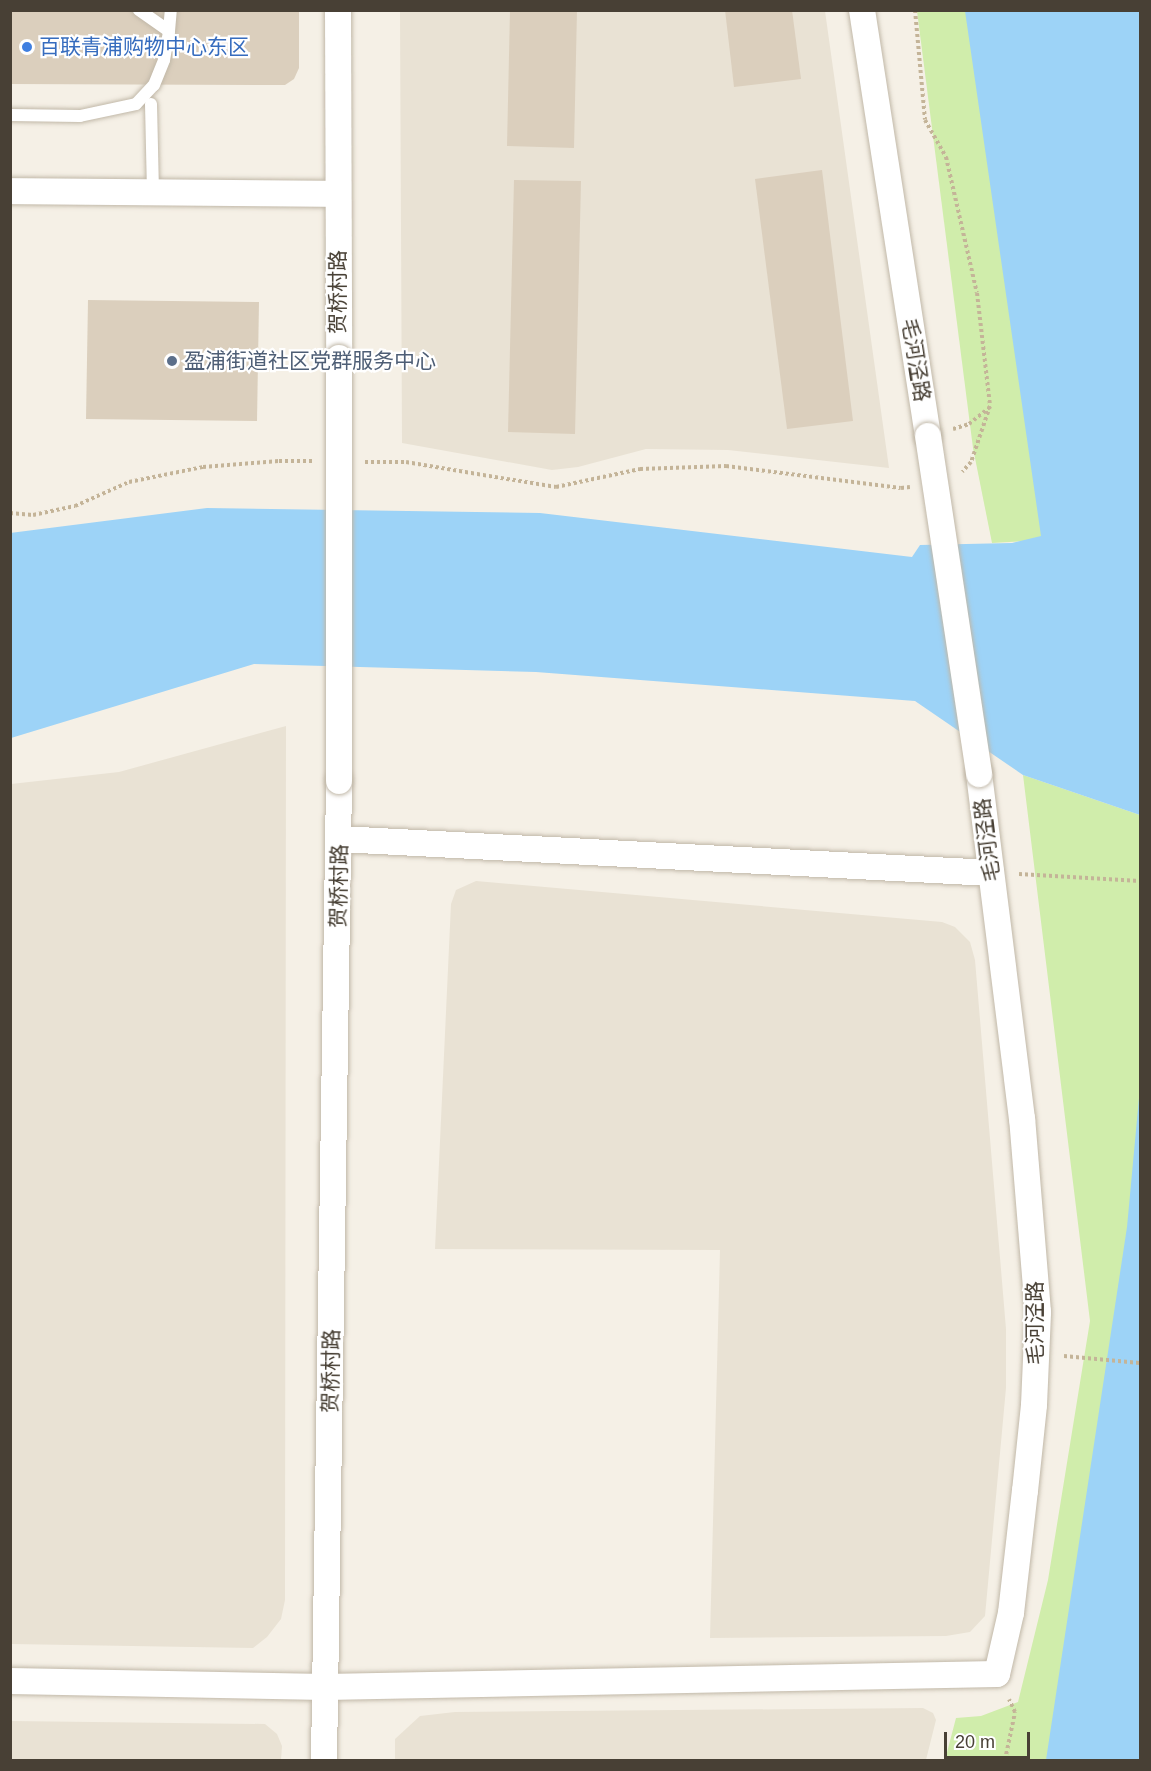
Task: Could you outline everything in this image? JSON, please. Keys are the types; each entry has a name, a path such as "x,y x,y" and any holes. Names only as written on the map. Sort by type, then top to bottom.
{"street":[{"name":"贺桥村路","path":"324,1761 340,839 338,10"},
{"name":"毛河泾路","path":"862,10 980,774 1031,1212 1038,1312 1034,1405 1011,1613 997,1674"},
{"path":"10,191 338,194"},
{"path":"340,839 991,873"},
{"path":"10,1681 325,1687 997,1674"}],"lane":[{"path":"139,10 169,31"},
{"path":"10,115 80,117 136,104 154,85 164,60 171,10"},
{"path":"151,104 153,191"}],"path":[{"path":"915,10 925,120 946,157 977,293 990,406 971,462 959,475"},
{"path":"928,436 969,424 990,406"},
{"path":"10,513 33,515 75,506 129,482 203,467 279,461 325,462"},
{"path":"360,462 406,462 556,487 640,469 726,466 902,488 912,487"},
{"path":"991,873 1140,881"},
{"path":"1036,1353 1140,1363"},
{"path":"997,1674 1015,1712 1005,1761"}],"shaded area":[{"path":"400,11 825,11 889,468 728,450 646,449 578,467 552,470 402,443"},
{"path":"286,726 285,1600 281,1619 267,1637 253,1648 11,1644 11,784 119,772"},
{"path":"476,881 942,922 955,927 970,942 975,960 1006,1329 1006,1388 985,1616 970,1632 946,1636 710,1638 720,1250 435,1249 451,904 456,890"},
{"path":"923,1708 933,1713 936,1720 926,1760 395,1760 395,1739 420,1716 455,1712"},
{"path":"11,1721 265,1724 277,1734 282,1746 281,1760 11,1760"}],"green space":[{"path":"917,11 1140,11 1058,539 992,543 973,448"},
{"path":"1023,775 1140,815 1140,1760 945,1760 956,1718 981,1716 1018,1702 1048,1580 1090,1321"}],"water":[{"path":"965,11 1140,11 1140,815 1023,775 915,701 536,672 254,664 11,738 10,533 207,508 540,513 912,557 920,545 1012,543 1041,536"},
{"path":"1140,1087 1140,1760 1046,1760 1127,1227"}],"building":[{"path":"10,10 299,10 299,68 294,79 285,85 10,84"},
{"path":"510,10 577,10 574,148 507,146"},
{"path":"725,10 792,10 801,79 734,87"},
{"path":"822,170 853,421 787,429 755,179"},
{"path":"514,180 581,181 575,434 508,432"},
{"name":"盈浦街道社区党群服务中心","path":"88,300 259,302 257,421 86,419"}],"place":[{"name":"百联青浦购物中心东区","path":"27,47"},
{"name":"盈浦街道社区党群服务中心","path":"172,361"}]}
